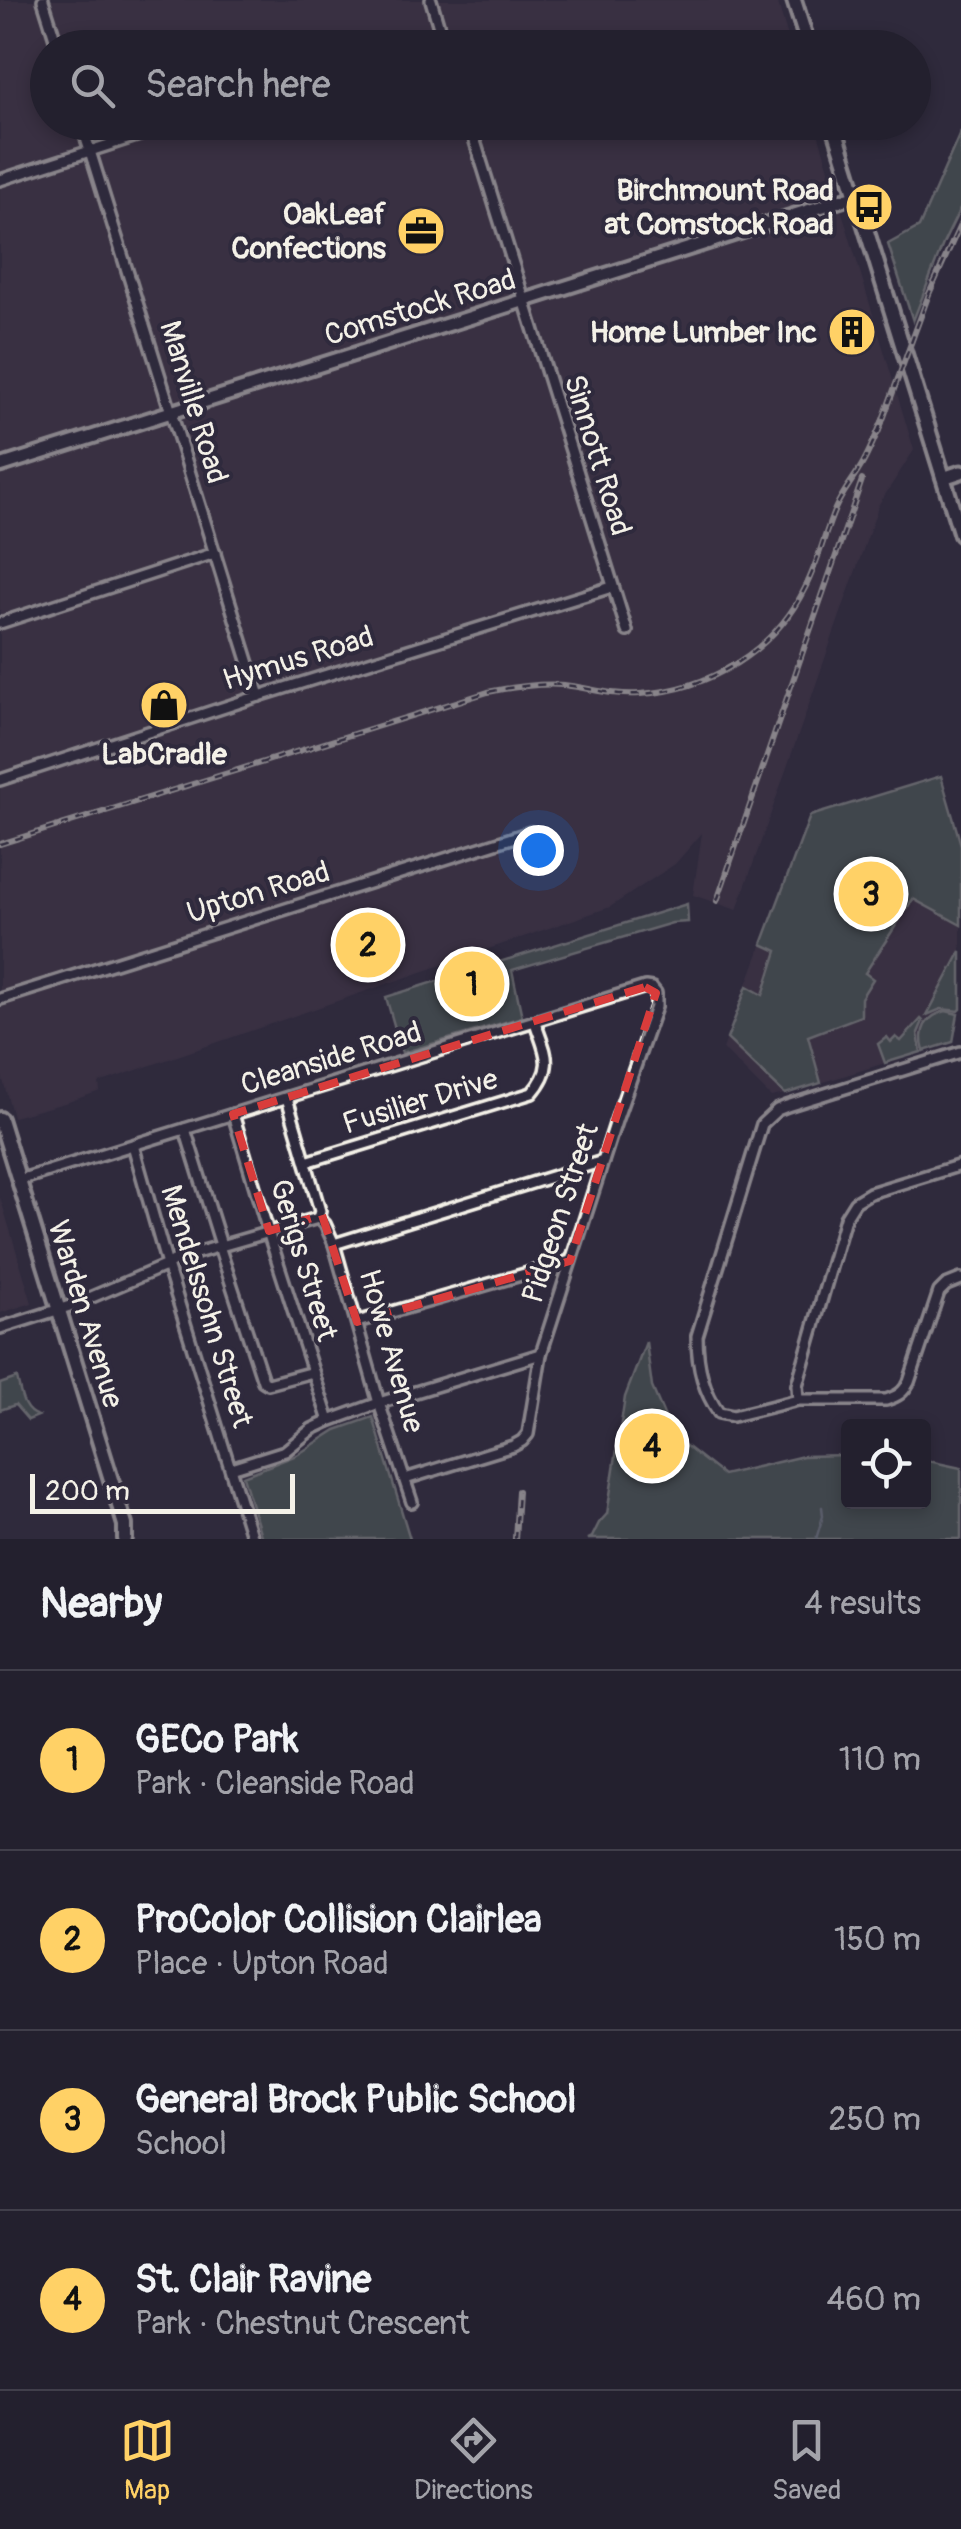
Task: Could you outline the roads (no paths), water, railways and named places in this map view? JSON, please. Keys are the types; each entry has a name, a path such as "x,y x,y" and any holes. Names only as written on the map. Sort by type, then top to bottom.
{"main road":[{"path":"794,0 803,30"},
{"path":"839,140 961,535"},
{"name":"Warden Avenue","path":"0,1119 125,1532 137,1539"}],"street":[{"path":"43,0 52,30"},
{"path":"431,0 440,30"},
{"name":"Manville Road","path":"87,140 259,696"},
{"path":"0,180 124,140"},
{"name":"Sinnott Road","path":"474,140 627,631"},
{"name":"Comstock Road","path":"0,466 856,196"},
{"path":"942,478 961,472"},
{"path":"0,623 214,553"},
{"name":"Hymus Road","path":"0,780 612,587"},
{"name":"Upton Road","path":"0,999 531,832"},
{"name":"Cleanside Road","path":"19,1180 645,987 656,993"},
{"name":"Pidgeon Street","path":"405,1479 513,1446 528,1434 541,1354 656,1006 656,993"},
{"name":"Fusilier Drive","path":"306,1162 532,1092 545,1078 547,1059 535,1022"},
{"path":"961,1052 787,1106 762,1124 696,1336 696,1354 708,1399 719,1412 733,1416 798,1400 886,1400 903,1392 939,1292 961,1279"},
{"name":"Howe Avenue","path":"287,1098 320,1212 314,1218 326,1224 334,1244 412,1502"},
{"name":"Gerigs Street","path":"234,1114 329,1421"},
{"path":"184,1129 263,1381 268,1384 313,1372"},
{"name":"Mendelssohn Street","path":"133,1144 252,1539"},
{"path":"334,1244 604,1161"},
{"path":"798,1400 797,1385 845,1218 854,1202 961,1164"},
{"path":"0,1328 58,1310 180,1257 314,1218"},
{"path":"357,1322 570,1261"},
{"path":"231,1468 285,1450 329,1421 541,1354"}],"waterway":[{"path":"816,1539 822,1507"}],"railway":[{"path":"878,433 929,294 961,223"},
{"path":"0,844 488,692 554,685 640,694 691,685 714,675 757,648 792,610 810,578 835,509 882,422"},
{"path":"717,901 862,480"},
{"path":"515,1539 518,1491"}],"place":[{"name":"Birchmount Road at Comstock Road","path":"869,207"},
{"name":"OakLeaf Confections","path":"421,231"},
{"name":"Home Lumber Inc","path":"852,332"},
{"name":"LabCradle","path":"164,705"},
{"name":"General Brock Public School","path":"871,894"},
{"name":"ProColor Collision Clairlea","path":"368,945"},
{"name":"GECo Park","path":"472,984"},
{"name":"St. Clair Ravine","path":"652,1446"}]}
